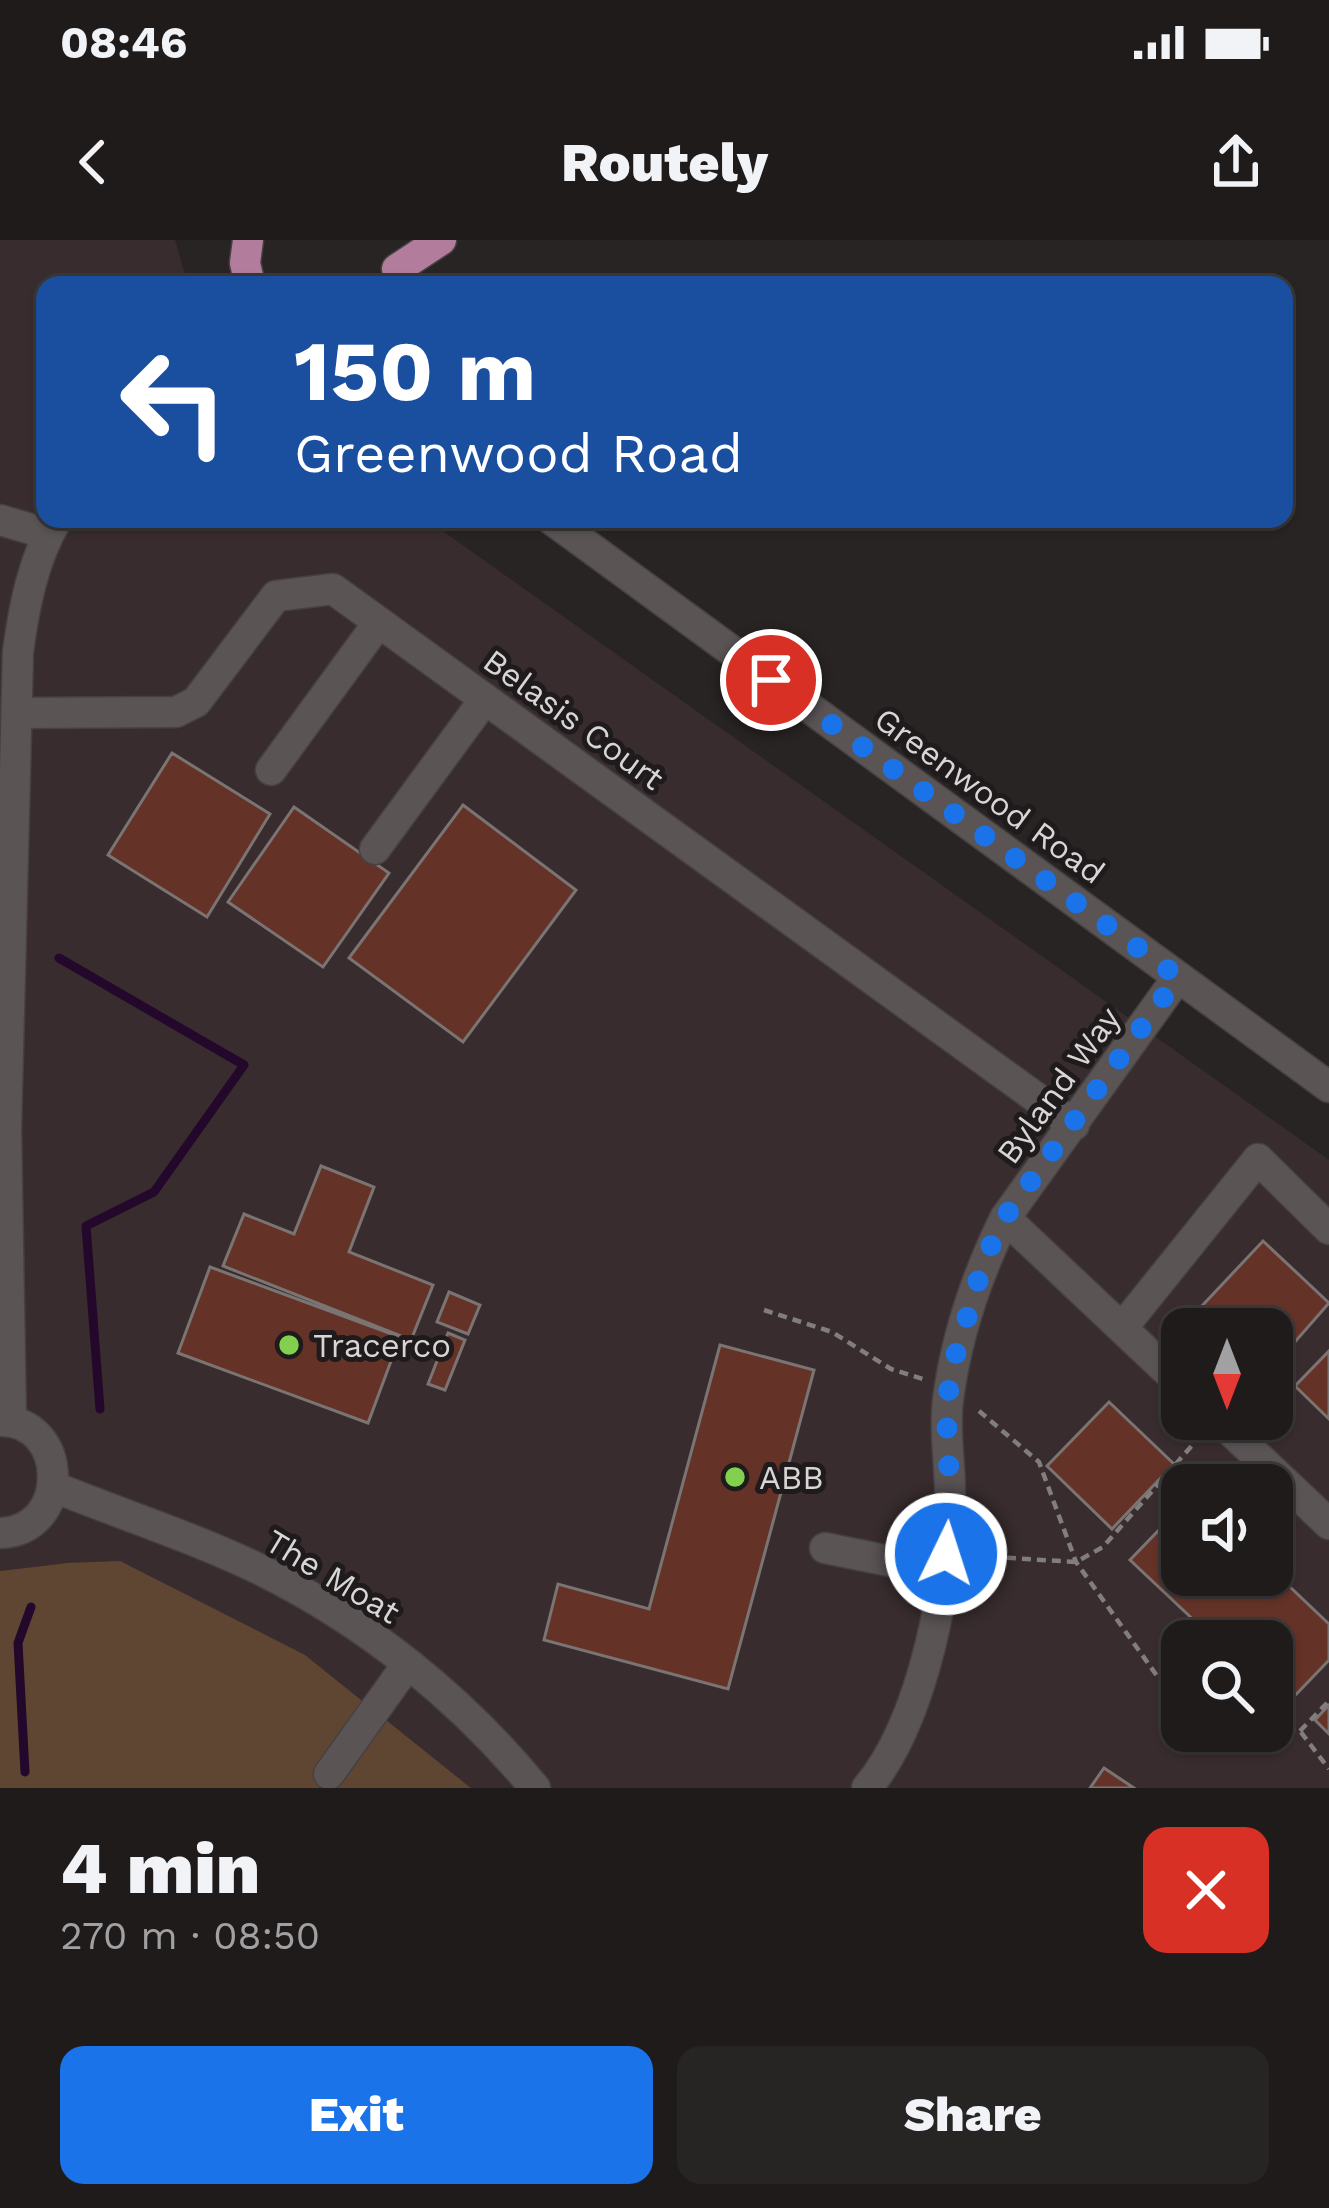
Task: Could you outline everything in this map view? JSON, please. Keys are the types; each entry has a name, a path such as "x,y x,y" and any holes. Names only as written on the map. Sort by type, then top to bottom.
{"main road":[{"path":"395,265 440,240"}],"street":[{"path":"0,520 36,525"},
{"path":"0,1533 14,1532 41,1515 54,1487 52,1459 36,1435 5,1421 6,1129 18,652 26,600 53,528"},
{"name":"Greenwood Road","path":"563,528 1329,1087"},
{"name":"Belasis Court","path":"17,712 176,712 196,702 276,596 333,589 1074,1125"},
{"path":"271,770 379,622"},
{"path":"375,849 485,698"},
{"name":"Byland Way","path":"867,1788 923,1672 945,1563 950,1495 946,1406 985,1258 1005,1217 1178,977"},
{"path":"1122,1328 1258,1159 1329,1229"},
{"path":"1005,1217 1161,1365"},
{"path":"1226,1440 1329,1524"},
{"name":"The Moat","path":"54,1487 260,1570 346,1620 453,1698 535,1788"},
{"path":"825,1548 945,1563"},
{"path":"329,1774 407,1665"}],"path":[{"path":"764,1310 832,1332 891,1369 950,1388 1039,1462 1076,1562 1161,1681"},
{"path":"945,1563 1076,1562 1103,1546 1198,1440"},
{"path":"1300,1731 1329,1701"},
{"path":"1293,1730 1300,1731 1329,1769"}],"shaded area":[{"path":"0,240 175,240 185,276 36,276 36,528 439,528 1329,1160 1329,1788 471,1788 305,1655 67,1563 0,1571"},
{"path":"120,1561 305,1655 471,1788 0,1788 0,1571"}],"building":[{"path":"172,753 270,814 207,917 108,855"},
{"path":"463,805 576,890 463,1042 349,958"},
{"path":"294,807 389,873 323,967 228,902"},
{"path":"321,1166 374,1187 349,1252 433,1285 411,1340 223,1266 244,1214 294,1234"},
{"path":"1263,1241 1329,1303 1293,1344 1293,1308 1200,1308"},
{"name":"Tracerco","path":"210,1267 400,1337 368,1423 178,1353"},
{"path":"449,1292 480,1305 468,1334 437,1322"},
{"path":"448,1333 465,1340 445,1390 428,1384"},
{"name":"ABB","path":"720,1345 814,1370 728,1689 544,1640 558,1584 649,1609"},
{"path":"1329,1351 1329,1419 1295,1386"},
{"path":"1109,1402 1174,1464 1161,1464 1161,1478 1112,1529 1047,1466"},
{"path":"1161,1528 1161,1589 1130,1560"},
{"path":"1293,1590 1329,1624 1329,1660 1293,1698 1293,1620 1194,1620 1168,1596 1293,1596"},
{"path":"1329,1705 1329,1734 1315,1720"},
{"path":"1104,1768 1134,1788 1090,1788"}],"waterway":[{"path":"59,958 244,1065 154,1192 86,1226 100,1409"},
{"path":"25,1772 18,1643 31,1607"}],"place":[{"name":"Tracerco","path":"289,1345"},
{"name":"ABB","path":"735,1477"}],"route":[{"path":"771,680 1178,977 1005,1217 985,1258 954,1360 946,1406 950,1495 946,1554"}]}
